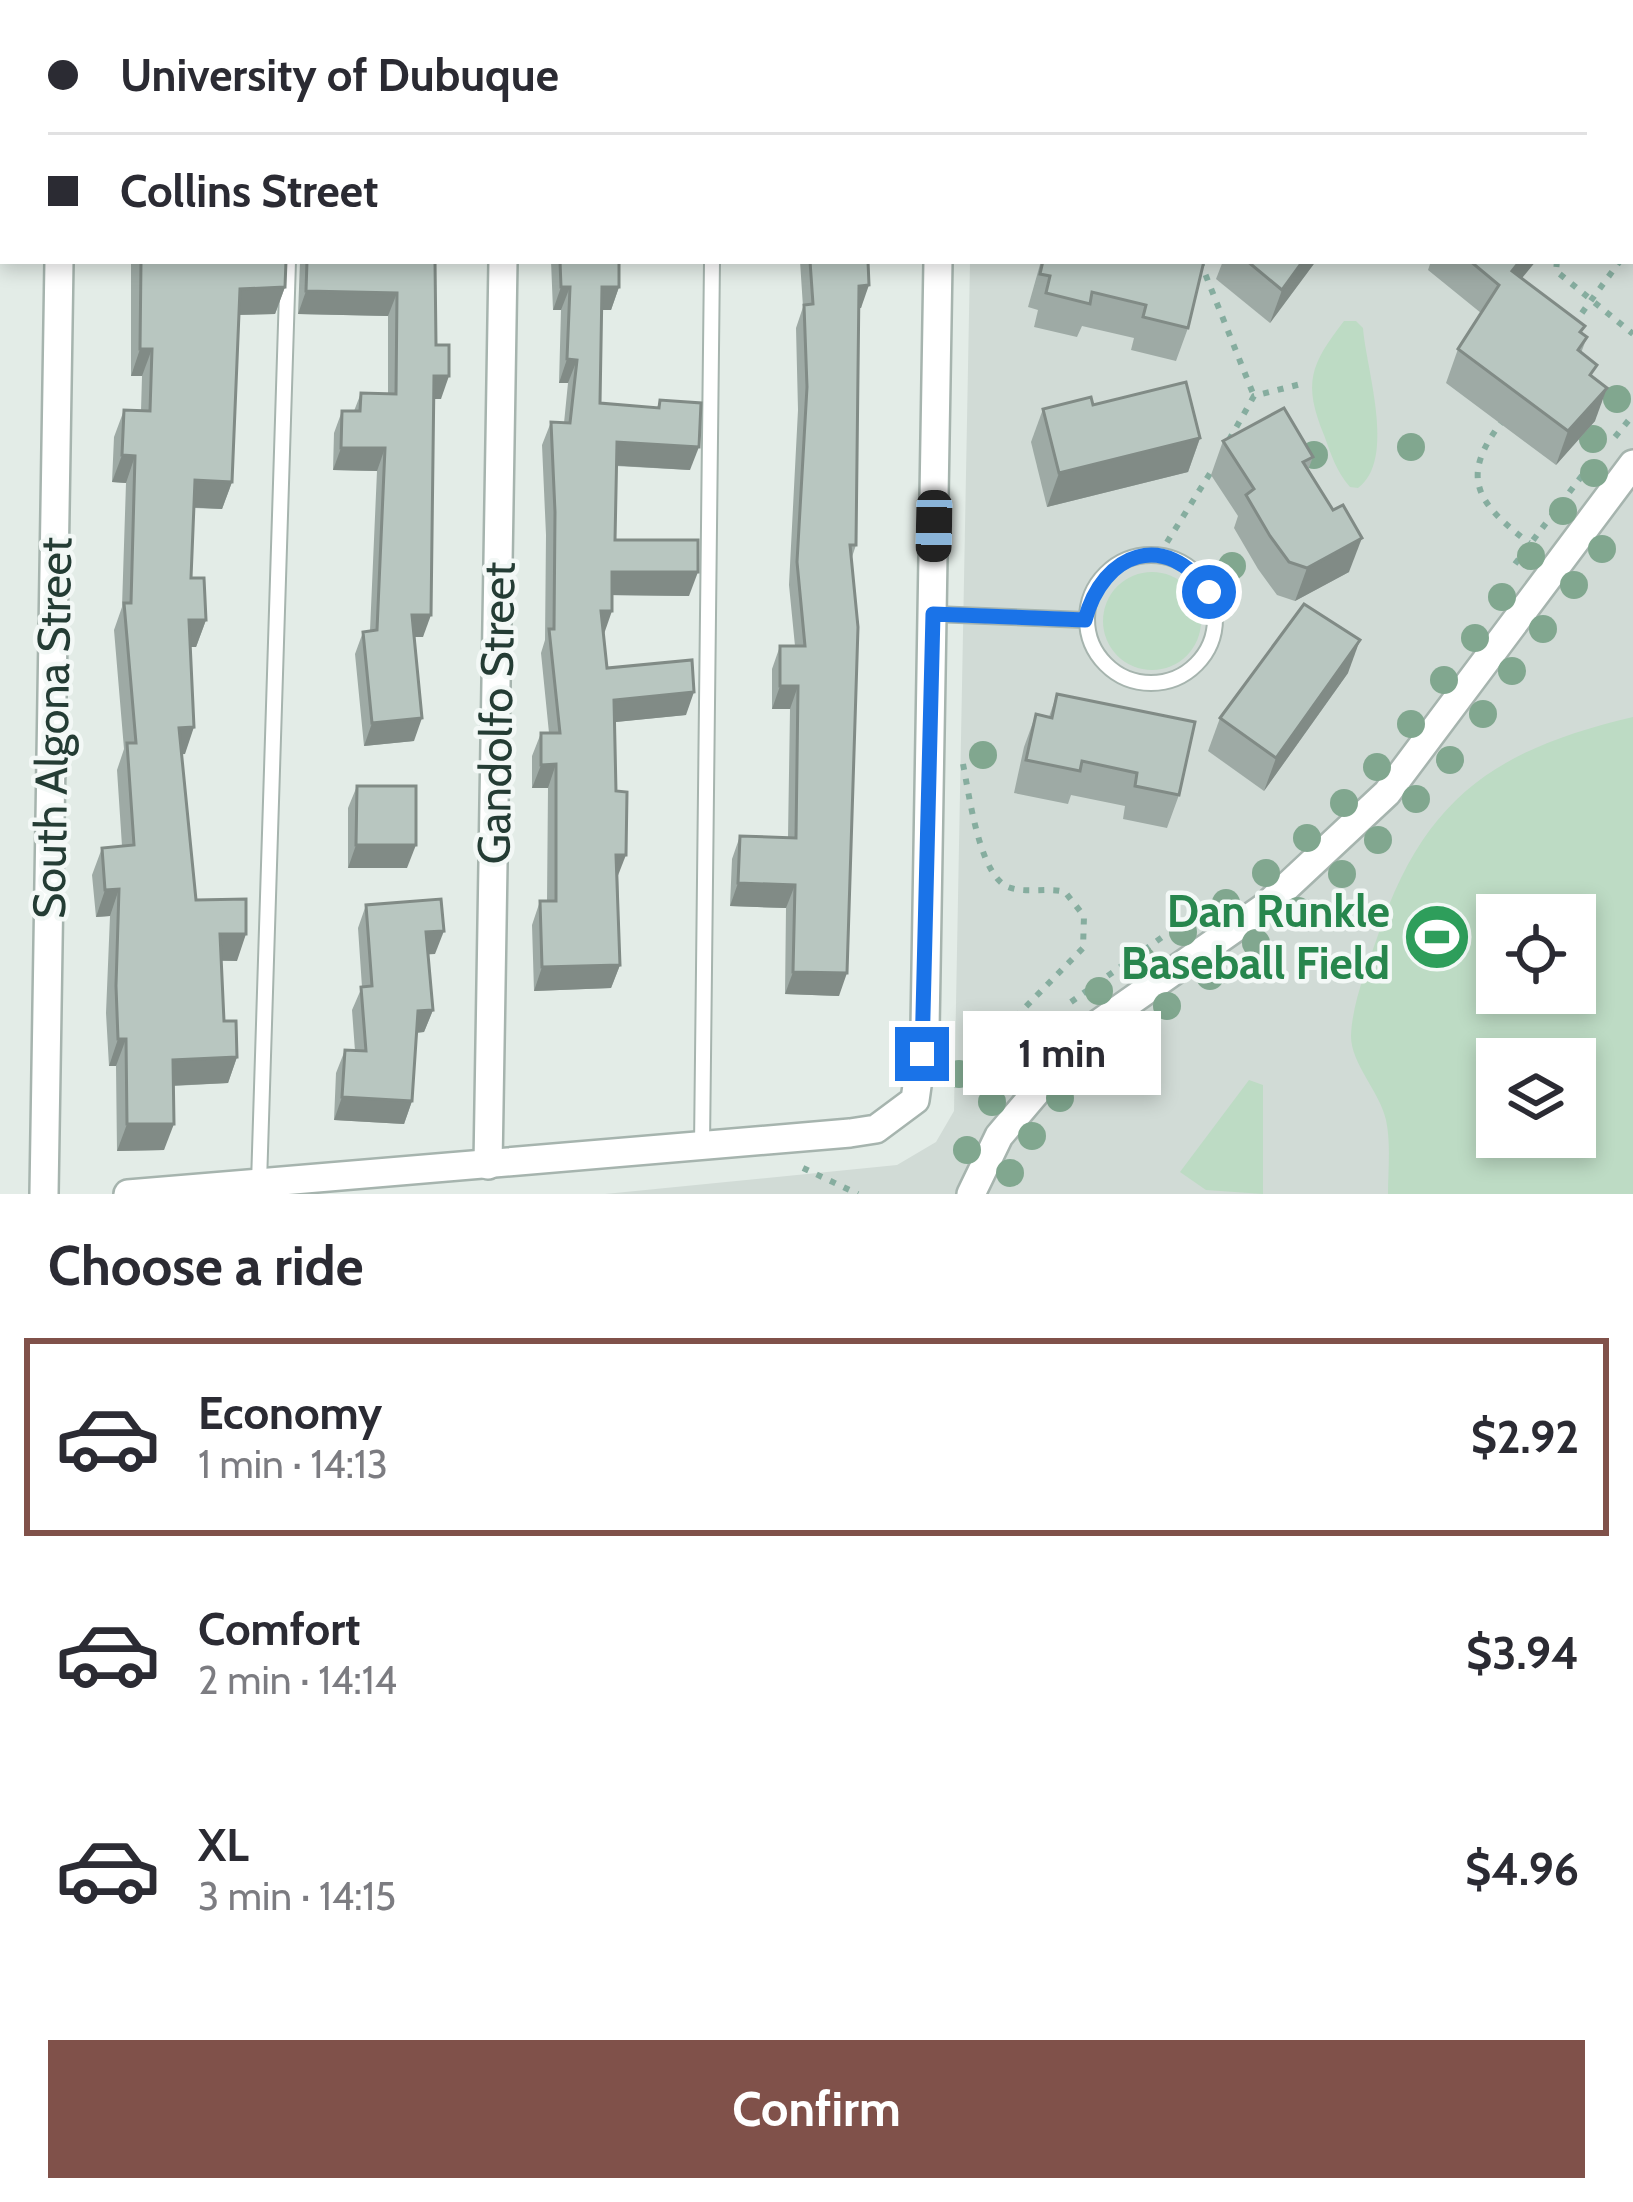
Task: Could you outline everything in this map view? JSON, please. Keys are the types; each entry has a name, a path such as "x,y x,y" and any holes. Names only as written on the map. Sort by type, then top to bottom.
{"street":[{"name":"South Algona Street","path":"44,1194 59,264"},
{"name":"Gandolfo Street","path":"488,1165 503,264"},
{"path":"128,1194 876,1129 915,1100 925,1029 938,264"},
{"path":"971,1194 999,1136 1088,1030 1265,907 1387,794 1633,464"}],"lane":[{"path":"259,1184 288,264"},
{"path":"702,1146 712,264"},
{"path":"1159,555 1180,562 1209,592 1213,634 1191,670 1151,684 1130,680 1096,654 1085,620 1103,576 1120,563 1159,555"},
{"path":"933,614 1085,620"}],"path":[{"path":"1201,264 1254,396"},
{"path":"1557,264 1556,271 1589,302 1633,334"},
{"path":"1568,332 1618,264"},
{"path":"1228,442 1254,396 1301,384"},
{"path":"1613,440 1633,415"},
{"path":"1504,419 1480,450 1478,487 1485,505 1529,543"},
{"path":"1507,576 1599,455"},
{"path":"1159,555 1218,460"},
{"path":"957,741 990,870 1007,887 1066,892 1085,925 1082,948 1006,1027 1013,1063"},
{"path":"987,1097 1084,990 1179,926"},
{"path":"798,1138 803,1172 858,1194"}],"shaded area":[{"path":"970,264 1633,264 1633,1194 605,1194 897,1165 936,1142 954,1111"}],"green space":[{"path":"1344,321 1356,321 1363,328 1378,436 1370,475 1358,488 1350,487 1334,462 1313,401 1317,363"},
{"path":"1152,572 1171,575 1187,586 1198,602 1198,640 1187,656 1171,667 1152,670 1133,667 1117,656 1106,640 1103,621 1106,602 1117,586 1133,575"},
{"name":"Dan Runkle Baseball Field","path":"1633,717 1633,1194 1388,1194 1386,1120 1351,1036 1377,938 1395,890 1441,816 1470,788 1540,746"},
{"path":"1249,1080 1263,1085 1263,1194 1206,1190 1180,1172"}],"building":[{"path":"141,264 286,264 285,287 240,289 232,482 195,480 191,578 204,578 206,620 189,620 194,727 179,728 196,900 246,899 246,934 220,934 224,1021 236,1021 237,1057 173,1060 174,1124 127,1124 126,1039 118,1039 116,986 119,889 105,890 102,848 134,845 127,743 136,743 124,603 131,603 135,456 122,455 124,410 150,411 152,349 140,349"},
{"path":"307,264 435,264 436,345 449,345 449,376 434,376 431,615 412,615 422,718 372,723 363,632 377,630 385,448 341,448 342,411 360,411 361,393 396,394 397,293 306,291"},
{"path":"560,264 619,264 619,287 602,287 600,403 659,408 660,400 701,403 699,447 617,442 615,540 698,540 698,572 612,572 612,611 601,611 607,668 692,660 694,692 614,700 616,791 627,792 626,855 616,855 620,965 542,967 540,901 556,901 556,764 541,765 541,733 560,733 549,629 554,629 551,422 570,423 577,360 567,359 570,287 561,287"},
{"path":"810,264 868,264 869,285 859,286 856,545 850,545 858,627 847,973 793,972 795,885 738,883 740,836 796,838 798,686 780,686 780,646 805,646 797,562 807,387 804,305 813,304"},
{"path":"1042,264 1203,264 1188,328 1143,317 1146,305 1092,292 1090,304 1046,293 1050,276 1040,274"},
{"path":"1251,264 1301,264 1282,290"},
{"path":"1474,264 1518,264 1512,271 1585,326 1580,332 1587,337 1578,350 1597,365 1590,375 1607,388 1568,431 1458,349 1499,285"},
{"path":"1186,382 1200,438 1059,473 1043,409 1091,397 1093,405"},
{"path":"1284,408 1313,457 1303,462 1333,510 1343,505 1362,538 1307,568 1289,562 1270,536 1246,495 1254,489 1223,441"},
{"path":"1304,604 1360,640 1276,758 1220,718"},
{"path":"1057,694 1195,722 1179,795 1135,786 1137,773 1082,761 1080,771 1026,760 1036,714 1052,718"},
{"path":"357,786 416,786 416,845 356,845"},
{"path":"441,899 444,931 426,932 433,1010 418,1011 412,1101 342,1097 345,1050 366,1051 361,987 372,986 366,905"}],"place":[{"name":"Dan Runkle Baseball Field","path":"1437,937"}],"route":[{"path":"922,1054 933,614 1085,620 1092,593 1103,576 1139,556 1159,555 1180,562 1197,574 1209,592"}]}
